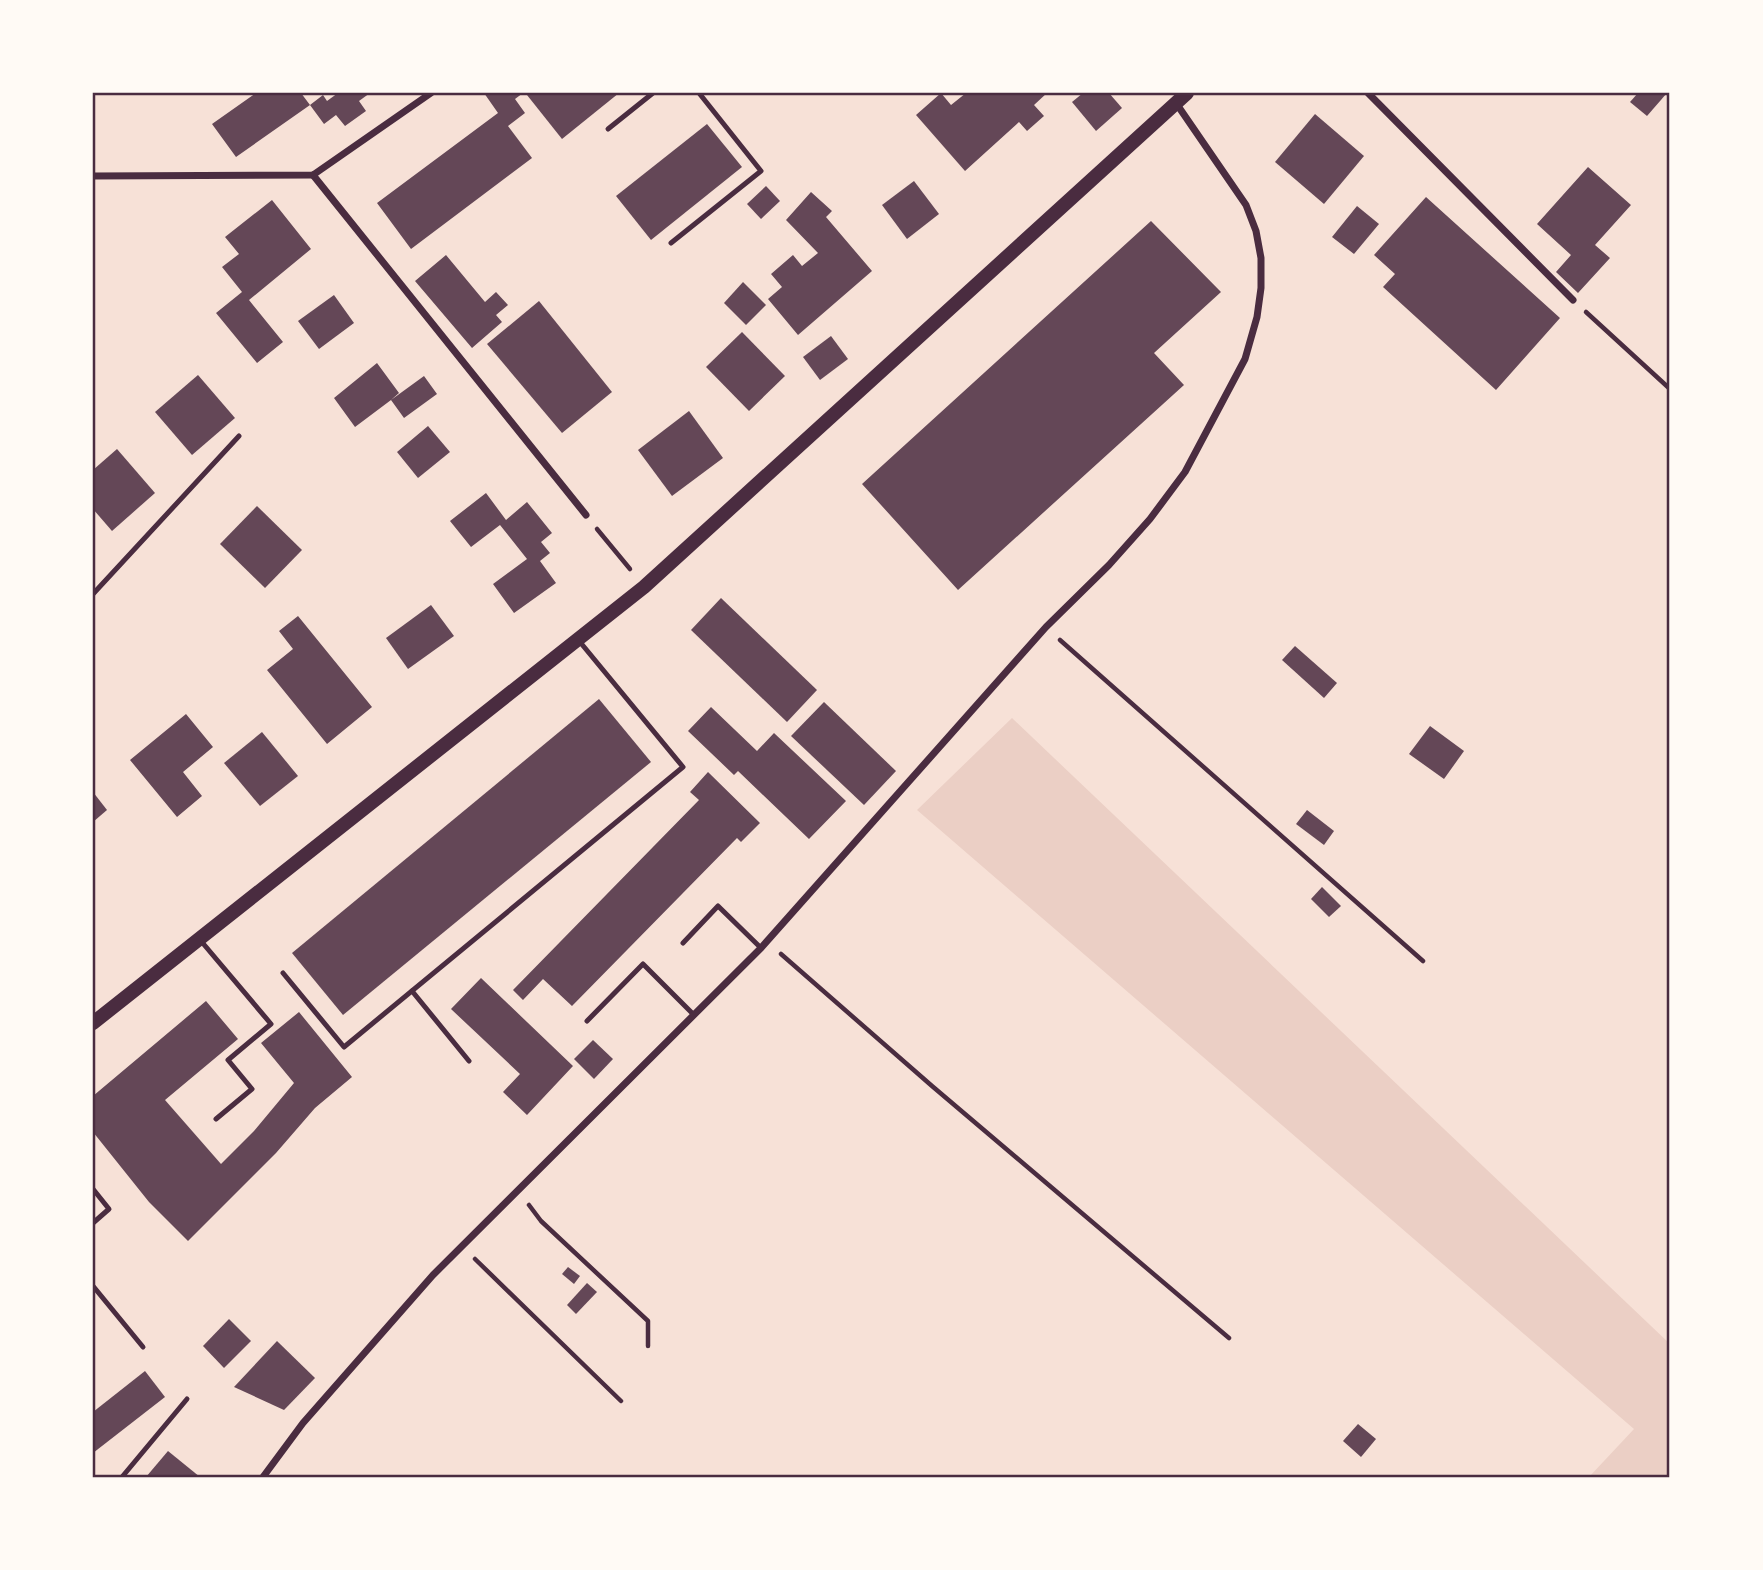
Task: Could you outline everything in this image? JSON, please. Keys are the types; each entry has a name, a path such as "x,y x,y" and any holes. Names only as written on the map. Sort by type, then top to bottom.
{"main road":[{"path":"93,1023 644,587 1187,93"}],"street":[{"path":"93,176 313,175 431,93"},
{"path":"1367,93 1573,300"},
{"path":"263,1477 303,1423 433,1275 768,942 1046,627 1109,565 1150,519 1185,472 1245,359 1257,317 1261,258 1256,231 1246,205 1176,103"},
{"path":"313,175 586,515"}],"lane":[{"path":"608,129 653,93"},
{"path":"671,243 761,171 699,93"},
{"path":"93,594 239,436"},
{"path":"284,974 344,1047 683,767 578,639"},
{"path":"683,943 718,906 761,948"},
{"path":"200,938 271,1024 228,1060 252,1089 216,1119"},
{"path":"587,1021 643,964 694,1015"},
{"path":"412,991 469,1060"},
{"path":"93,1189 109,1209 93,1223"},
{"path":"93,1286 143,1347"},
{"path":"122,1477 187,1399"}],"path":[{"path":"1573,300 1670,389"},
{"path":"586,515 644,587"},
{"path":"1046,627 1423,961"},
{"path":"768,942 932,1086 1228,1338"},
{"path":"525,1184 529,1204 541,1222 648,1321 648,1346"},
{"path":"462,1246 621,1401"}],"shaded area":[{"path":"1012,718 1670,1344 1670,1477 1589,1477 1634,1429 917,810"}],"building":[{"path":"256,93 301,93 310,105 236,157 212,124"},
{"path":"338,93 370,93 359,101 366,111 345,126 336,115 324,124 310,105 323,95 327,101"},
{"path":"484,93 523,93 515,99 525,113 508,126 532,158 411,249 377,203 498,113"},
{"path":"619,93 562,139 527,95"},
{"path":"941,93 951,105 966,93 1047,93 1034,105 1044,116 1027,131 1019,122 965,171 916,115"},
{"path":"1083,93 1109,93 1122,108 1096,131 1072,102"},
{"path":"1638,93 1667,93 1647,116 1630,102"},
{"path":"1315,114 1364,156 1324,204 1275,162"},
{"path":"707,124 742,167 651,240 616,196"},
{"path":"1588,167 1631,205 1595,245 1610,258 1578,293 1556,272 1571,255 1537,224"},
{"path":"914,181 939,214 907,239 882,205"},
{"path":"766,186 780,201 761,219 747,204"},
{"path":"811,192 832,211 826,217 872,271 798,335 768,299 782,287 771,274 793,255 802,266 818,253 786,220"},
{"path":"1426,197 1560,318 1496,390 1383,287 1395,274 1374,255"},
{"path":"272,200 311,249 249,300 283,342 257,363 216,313 242,292 222,267 239,254 225,237"},
{"path":"1357,206 1379,224 1354,254 1332,237"},
{"path":"1151,221 1221,292 1154,353 1184,385 958,590 862,484"},
{"path":"446,255 485,302 496,292 508,305 496,315 502,322 472,348 415,281"},
{"path":"743,282 766,305 746,325 724,303"},
{"path":"334,295 354,323 319,349 298,321"},
{"path":"539,301 612,392 562,433 487,344"},
{"path":"742,332 785,376 749,411 706,367"},
{"path":"831,336 848,359 820,380 803,357"},
{"path":"377,363 399,393 355,427 334,398"},
{"path":"198,375 235,418 192,455 155,412"},
{"path":"424,376 437,394 404,418 391,400"},
{"path":"689,411 723,458 672,496 638,450"},
{"path":"428,426 450,452 418,478 397,452"},
{"path":"117,449 155,493 112,531 93,509 93,470"},
{"path":"486,493 506,520 527,502 552,533 541,542 550,553 540,561 556,583 514,613 493,584 527,559 500,525 471,547 450,521"},
{"path":"257,506 302,550 265,588 220,544"},
{"path":"721,598 817,690 787,722 691,630"},
{"path":"431,605 454,636 408,669 386,638"},
{"path":"298,616 372,707 327,744 267,670 293,649 279,631"},
{"path":"1295,646 1337,683 1324,698 1282,660"},
{"path":"599,699 651,762 343,1015 292,953"},
{"path":"824,702 896,771 864,805 791,736"},
{"path":"711,707 757,751 774,733 846,801 809,839 738,771 734,775 688,731"},
{"path":"186,714 213,747 183,772 202,796 177,817 130,760"},
{"path":"1430,726 1464,751 1444,779 1409,754"},
{"path":"262,732 298,776 260,806 224,763"},
{"path":"708,772 760,823 741,842 737,838 572,1006 543,979 523,1000 513,990 699,800 690,792"},
{"path":"93,792 107,810 93,822"},
{"path":"1307,810 1334,831 1324,845 1296,824"},
{"path":"1322,887 1341,906 1329,917 1311,899"},
{"path":"481,978 573,1066 527,1115 503,1092 520,1074 451,1009"},
{"path":"206,1001 238,1039 165,1100 221,1164 254,1131 294,1083 261,1043 299,1012 352,1077 315,1108 276,1153 188,1241 149,1202 93,1132 93,1096"},
{"path":"593,1040 613,1059 594,1079 574,1059"},
{"path":"568,1267 580,1276 574,1284 562,1274"},
{"path":"587,1283 597,1292 576,1314 567,1305"},
{"path":"229,1319 251,1341 224,1368 203,1346"},
{"path":"277,1341 315,1378 284,1410 234,1387"},
{"path":"145,1371 165,1397 93,1453 93,1412"},
{"path":"1358,1424 1376,1439 1361,1457 1343,1441"},
{"path":"168,1451 200,1477 146,1477"}]}
